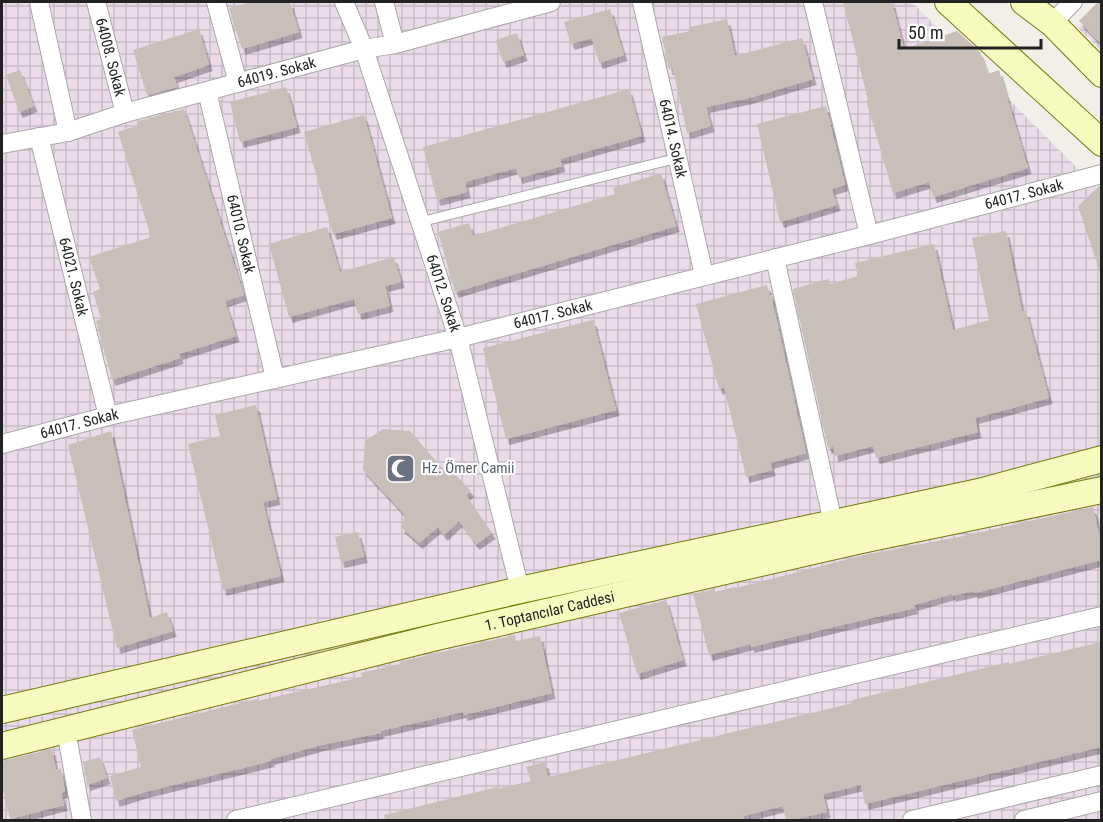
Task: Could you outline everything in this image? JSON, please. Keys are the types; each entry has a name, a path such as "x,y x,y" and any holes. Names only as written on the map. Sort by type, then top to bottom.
{"street":[{"path":"39,2 68,132"},
{"name":"64008. Sokak","path":"96,2 125,113"},
{"path":"216,2 238,83"},
{"name":"64012. Sokak","path":"344,2 364,49 458,338 520,590"},
{"path":"384,2 395,44"},
{"name":"64019. Sokak","path":"2,144 68,132 125,113 551,2"},
{"name":"64014. Sokak","path":"642,2 704,275"},
{"path":"813,2 869,235"},
{"path":"948,2 1101,143"},
{"path":"1024,2 1052,23 1101,74"},
{"path":"1052,23 1073,2"},
{"name":"64010. Sokak","path":"207,91 275,378"},
{"name":"64021. Sokak","path":"39,137 108,416"},
{"name":"64017. Sokak","path":"2,444 108,416 458,338 1101,174"},
{"path":"776,258 833,523"},
{"name":"1. Toptancılar Caddesi","path":"3,705 520,590 979,492 1101,459"},
{"name":"1. Toptancılar Caddesi","path":"2,746 437,637 861,540 1101,490"},
{"path":"236,820 1101,616"},
{"path":"66,730 82,820"},
{"path":"912,820 1101,775"},
{"path":"1024,820 1101,801"}],"lane":[{"path":"420,222 678,158"}],"shaded area":[{"path":"2,2 912,2 1101,192 1101,820 2,820"},
{"path":"1101,4 1101,50 1078,28"}],"building":[{"path":"252,2 290,2 299,32 242,49 229,8"},
{"path":"843,2 892,2 904,49 957,31 980,52 988,74 999,70 1028,168 933,197 929,182 893,193 866,100 868,100"},
{"path":"1098,2 1101,2 1101,44 1079,21"},
{"path":"610,9 624,55 599,63 592,38 571,44 564,22"},
{"path":"727,19 735,56 802,38 813,79 749,98 706,107 711,126 687,133 673,69 669,69 662,37 691,31 690,27"},
{"path":"199,29 209,65 174,77 177,87 147,95 133,50"},
{"path":"517,33 524,55 503,62 496,40"},
{"path":"20,70 34,106 19,112 6,75"},
{"path":"286,87 297,127 240,142 230,102"},
{"path":"629,89 642,136 560,159 562,166 519,178 516,168 465,182 467,192 437,200 423,147"},
{"path":"826,106 845,185 832,189 837,205 780,222 757,124"},
{"path":"184,109 244,295 225,301 236,336 179,354 180,358 112,380 96,321 101,319 93,292 100,289 89,257 151,237 118,132 139,125 138,121"},
{"path":"364,115 392,218 333,234 304,132"},
{"path":"661,173 676,226 455,292 438,232 469,223 473,236 615,194 613,188"},
{"path":"1101,186 1101,268 1099,269 1078,206"},
{"path":"327,227 340,272 394,257 401,282 385,286 390,306 358,314 354,299 289,317 269,244"},
{"path":"1006,231 1022,311 1026,311 1049,398 975,418 978,432 876,458 873,446 835,456 833,446 828,448 793,289 828,279 830,284 858,276 855,263 934,244 953,330 989,320 972,238"},
{"path":"767,285 806,453 770,463 772,470 746,477 724,387 719,389 696,304"},
{"path":"593,320 616,410 506,439 483,348"},
{"path":"256,405 277,499 263,502 281,576 223,590 188,444 220,436 215,415"},
{"path":"383,429 410,431 449,476 453,472 471,491 466,495 492,533 476,544 459,521 444,535 438,527 419,543 401,527 405,515 363,470 365,441"},
{"path":"111,431 150,618 167,612 173,631 117,648 68,445"},
{"path":"1093,507 1101,542 1101,560 975,593 974,591 952,596 952,594 914,605 915,608 709,655 693,594 714,589 715,592 736,588 864,555 959,537"},
{"path":"358,532 364,557 341,562 335,537"},
{"path":"666,600 683,660 637,674 619,613"},
{"path":"515,635 516,641 540,636 552,693 464,715 463,712 380,731 381,733 321,745 271,759 271,761 116,801 110,776 141,767 132,730 257,699 257,701 362,677 361,673 400,664 399,662"},
{"path":"1101,642 1101,747 865,804 861,785 823,794 827,812 791,820 786,820 783,806 743,816 744,820 385,820 384,815 497,787 497,789 531,781 526,767 545,762 548,777 853,703 852,700"},
{"path":"52,749 56,770 61,769 65,791 61,793 64,805 10,819 2,786 2,761"},
{"path":"100,757 107,778 87,785 83,762"}],"place":[{"name":"Hz. Ömer Camii","path":"401,468"}]}
